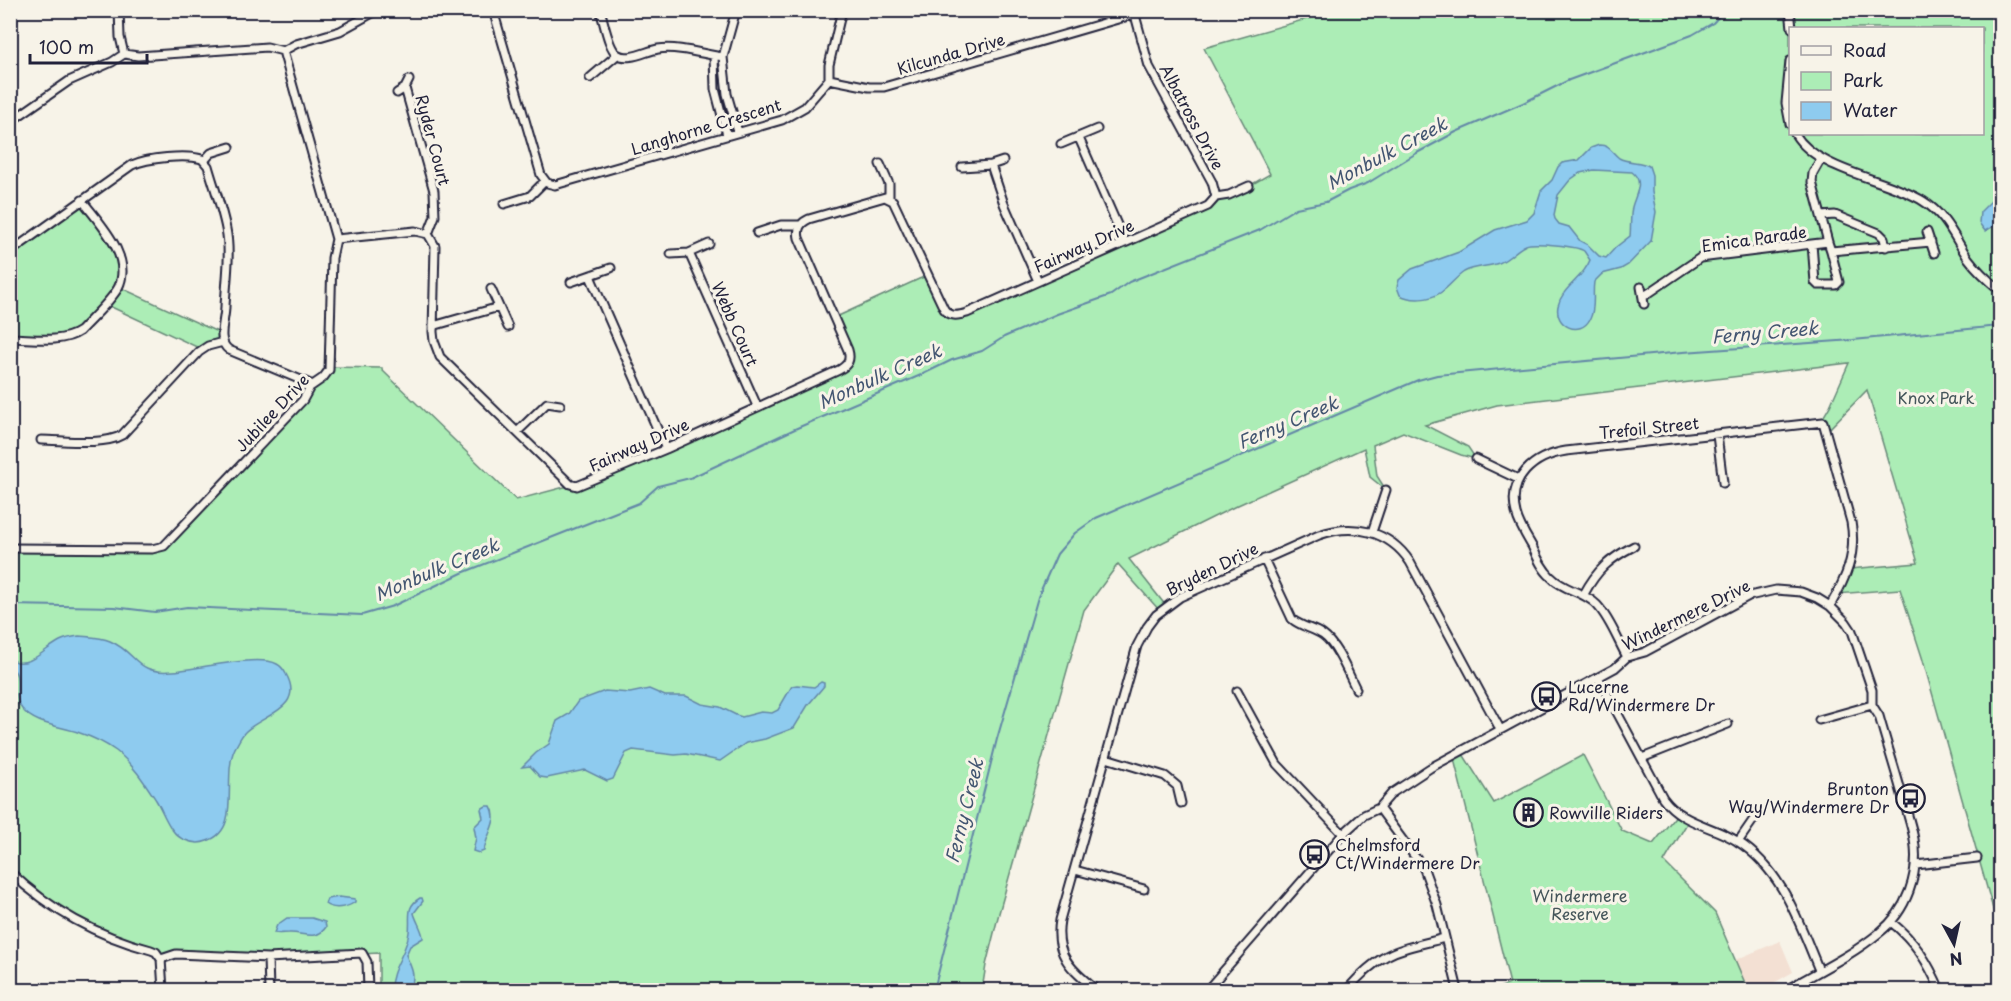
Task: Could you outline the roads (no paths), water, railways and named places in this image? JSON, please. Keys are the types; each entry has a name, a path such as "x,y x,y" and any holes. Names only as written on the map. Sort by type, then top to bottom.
{"street":[{"path":"119,10 120,37 124,54"},
{"path":"10,122 69,81 112,62 124,54 138,56 267,47 283,51 296,44 340,31 378,10"},
{"path":"493,10 540,172 545,182 530,196 504,204"},
{"path":"600,10 610,45 617,55 628,57 671,48 723,57"},
{"path":"736,10 723,57 727,94 738,132"},
{"path":"829,79 829,64 842,10"},
{"name":"Kilcunda Drive","path":"829,79 869,87 893,85 1149,10"},
{"path":"1790,10 1792,25"},
{"name":"Albatross Drive","path":"1135,15 1149,66 1212,182 1216,197"},
{"name":"Jubilee Drive","path":"10,548 152,549 165,546 300,403 330,367 332,258 336,239 283,51"},
{"path":"591,78 617,55"},
{"path":"714,56 715,89 727,135"},
{"path":"1789,78 1786,103 1789,116"},
{"name":"Langhorne Crescent","path":"545,182 558,185 782,120 810,102 829,79"},
{"name":"Ryder Court","path":"397,93 407,84 434,191 435,216 429,234"},
{"path":"1061,144 1097,129"},
{"path":"1796,135 1821,159 1914,196 1930,206 1949,224 1969,259 2001,290"},
{"path":"1079,138 1125,243"},
{"path":"204,161 211,153 230,147"},
{"path":"10,252 141,161 198,158 208,166 227,235 223,342 230,350 313,385"},
{"name":"Emica Parade","path":"1641,286 1643,301 1700,258 1828,242 1812,189 1812,178 1821,159"},
{"path":"963,167 991,165 1003,161"},
{"name":"Fairway Drive","path":"880,164 889,184 889,198 897,205 941,304 951,315 967,314 1208,206 1216,197 1229,195 1249,186"},
{"path":"991,165 1004,204 1038,281"},
{"path":"757,232 781,225 801,225 809,219 878,199 889,198"},
{"path":"10,338 60,339 73,335 80,331 118,289 122,272 119,254 82,200"},
{"path":"1821,216 1835,215 1880,232 1886,247"},
{"name":"Fairway Drive","path":"429,234 435,246 434,342 441,357 569,482 577,486 666,449 839,370 849,361 848,350 799,238 801,225"},
{"path":"336,239 415,231 429,234"},
{"path":"1927,232 1934,253"},
{"path":"1812,244 1816,284 1836,285 1839,280 1828,242"},
{"path":"1831,251 1931,242"},
{"path":"671,254 689,253 709,244"},
{"name":"Webb Court","path":"689,253 757,406"},
{"path":"571,282 611,268"},
{"path":"590,276 666,449"},
{"path":"491,289 508,327"},
{"path":"433,326 499,307"},
{"path":"40,440 106,441 122,435 203,349 223,342"},
{"path":"518,432 546,399 560,405"},
{"name":"Trefoil Street","path":"1518,479 1537,460 1560,452 1823,422 1851,522 1853,537 1852,558 1848,572 1830,606"},
{"path":"1717,435 1723,483"},
{"path":"1476,459 1518,479 1514,497 1516,515 1542,566 1560,585 1584,594 1600,608 1627,657"},
{"path":"1372,532 1386,490"},
{"name":"Bryden Drive","path":"1096,990 1072,970 1064,958 1060,945 1060,920 1137,646 1151,621 1167,605 1180,597 1327,532 1349,529 1372,532 1391,542 1410,562 1500,729"},
{"path":"1584,594 1591,580 1603,566 1634,546"},
{"path":"1264,559 1292,619 1328,639 1356,688"},
{"name":"Windermere Drive","path":"1207,990 1344,834 1364,815 1379,808 1388,796 1411,780 1618,666 1627,657 1645,652 1739,601 1758,593 1793,590 1810,595 1830,606 1846,622 1854,635 1872,690 1872,705 1880,719 1912,831 1916,865 1906,897 1891,922 1864,943 1786,990"},
{"path":"1598,677 1663,798 1683,817 1716,830 1738,842 1760,860 1782,889 1819,970"},
{"path":"1237,691 1277,764 1344,834"},
{"path":"1819,720 1872,705"},
{"path":"1642,758 1728,724"},
{"path":"1106,758 1165,776 1177,786 1181,803"},
{"path":"1379,808 1424,869 1437,905 1458,990"},
{"path":"1738,842 1758,813"},
{"path":"1916,865 1977,858"},
{"path":"1075,870 1144,889"},
{"path":"10,872 72,920 115,940 156,952 161,959 163,990"},
{"path":"1891,922 1922,954 1940,990"},
{"path":"1347,990 1362,972 1386,955 1407,947 1445,938"},
{"path":"161,959 176,954 267,958 362,953 367,962 368,990"},
{"path":"267,958 269,990"}],"water":[{"path":"1599,145 1606,146 1619,158 1649,166 1656,212 1651,241 1628,265 1602,274 1594,282 1593,310 1586,325 1574,329 1569,327 1560,319 1558,313 1560,299 1583,273 1590,260 1584,251 1565,246 1526,245 1499,263 1464,272 1436,295 1415,299 1400,295 1397,287 1399,280 1412,269 1459,252 1495,230 1527,220 1534,213 1541,191 1552,180 1558,167 1562,163 1579,160 1591,148","holes":["1594,170 1632,172 1639,184 1631,211 1630,236 1606,258 1599,256 1588,245 1580,241 1569,227 1559,224 1555,219 1558,195 1570,180 1580,173"]},
{"path":"2000,192 2000,214 1994,226 1985,231 1979,223 1980,212"},
{"path":"79,636 110,641 151,670 173,671 242,661 268,661 280,666 286,674 291,686 286,703 245,732 235,748 231,760 228,814 225,826 218,835 199,843 180,837 171,829 156,800 138,774 116,751 89,736 34,719 22,709 17,699 17,676 11,668 11,660 24,662 30,660 60,641"},
{"path":"821,682 824,686 808,705 794,728 765,739 746,743 720,761 686,754 675,755 633,750 626,753 613,779 607,781 585,770 547,778 540,777 530,766 522,767 549,744 557,721 569,714 578,701 605,691 630,693 649,689 665,696 686,696 702,704 720,707 742,717 761,712 772,713 778,710 792,686 814,687"},
{"path":"491,806 494,817 484,851 479,853 473,851 476,838 474,827 483,818 481,809"},
{"path":"339,897 355,899 355,902 340,908 325,904 327,899"},
{"path":"420,898 423,901 414,913 423,938 410,946 406,955 412,972 412,985 410,990 391,990 393,975 408,940 410,909"},
{"path":"287,918 312,918 325,922 326,927 322,932 313,935 274,933 277,925"}],"waterway":[{"name":"Monbulk Creek","path":"10,605 114,607 155,612 187,607 362,615 393,606 462,573 639,503 658,486 690,478 952,360 982,351 1004,337 1057,314 1111,295 1129,282 1260,230 1296,208 1326,202 1368,183 1456,132 1569,80 1692,35 1713,23 1722,10"},
{"name":"Ferny Creek","path":"934,990 997,739 1038,597 1057,554 1075,533 1096,518 1418,380 1437,375 2000,326"}],"place":[{"name":"Lucerne Rd/Windermere Dr","path":"1547,696"},
{"name":"Brunton Way/Windermere Dr","path":"1910,798"},
{"name":"Rowville Riders","path":"1528,813"},
{"name":"Chelmsford Ct/Windermere Dr","path":"1314,854"}],"park label":[{"name":"Knox Park","path":"1936,398"},
{"name":"Windermere Reserve","path":"1580,905"}]}
